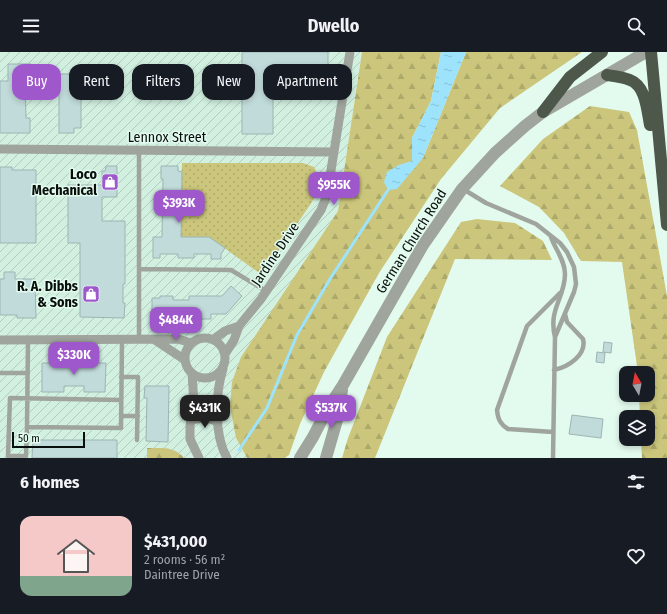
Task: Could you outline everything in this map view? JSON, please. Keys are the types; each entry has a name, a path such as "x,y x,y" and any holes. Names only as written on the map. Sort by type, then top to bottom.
{"highway":[{"path":"543,112 570,78 602,52"},
{"path":"651,52 666,222"},
{"path":"607,75 631,80 641,89 647,106 666,222"}],"street":[{"name":"Jardine Drive","path":"239,326 266,291 321,210 327,195 350,52"},
{"name":"German Church Road","path":"300,458 423,245 462,189 495,153 524,126 543,112 646,52"},
{"name":"Lennox Street","path":"0,149 333,152"},
{"path":"214,339 225,331 239,326"},
{"path":"225,354 234,340 239,326"},
{"path":"0,340 178,339 191,343"},
{"path":"223,367 219,372 209,378 203,378 192,373 186,365 185,360 187,348 196,339 214,339 219,343 225,354 225,361 218,390 218,422 221,445 227,458"},
{"path":"155,340 185,360"},
{"path":"192,373 194,404 190,426 190,439 200,458"},
{"name":"German Church Road","path":"326,458 338,420 343,385"},
{"path":"192,420 201,418 218,422"}],"lane":[{"path":"139,150 139,340"},
{"path":"462,189 486,203 536,224 560,243 567,252 576,274 574,292 555,337"},
{"path":"551,236 554,246 562,259 565,280 555,308 553,328 555,337 553,458"},
{"path":"139,269 231,270 266,291"},
{"path":"553,432 508,429 502,425 498,418 497,410 527,326 561,292"},
{"path":"554,370 561,369 583,350 583,339 567,322 565,314"},
{"path":"28,340 28,373 27,399 26,456 8,456 10,398 27,399 121,400"},
{"path":"27,427 121,428 122,340"},
{"path":"0,373 28,373"},
{"path":"122,377 138,377 137,440"},
{"path":"121,416 138,416"}],"shaded area":[{"path":"0,52 362,52 338,211 242,357 230,407 236,438 247,458 184,458 180,453 147,448 147,458 0,458"}],"green space":[{"path":"362,52 441,52 431,101 412,138 412,161 399,165 423,158 466,52 582,52 500,108 441,179 379,273 324,372 300,424 289,455 285,458 247,458 236,438 230,407 232,382 241,357 338,211"},
{"path":"590,106 629,112 637,130 667,296 667,458 642,458 641,446 655,446 655,410 640,410 639,402 655,402 655,366 637,366 622,262 581,261 564,233 539,207 500,186 543,139"},
{"path":"182,163 303,163 314,167 318,176 318,188 312,202 262,275 209,237 181,237"},
{"path":"477,219 515,223 543,241 552,260 455,259 375,458 342,458 348,438 387,337 461,222"},
{"path":"147,448 162,448 176,451 184,458 147,458"}],"water":[{"path":"441,52 466,52 423,158 397,189 388,190 384,182 387,172 399,165 412,161 412,138 431,101"}],"building":[{"path":"242,52 328,52 328,64 263,64 263,100 273,100 273,134 242,134 242,100 255,100 255,64 242,64"},
{"path":"8,64 12,64 12,100 26,100 26,118 30,118 30,133 0,133 0,81 8,81"},
{"path":"61,74 69,74 69,100 81,100 81,128 74,128 74,133 59,133"},
{"path":"106,166 117,166 117,197 102,197 102,221 125,221 125,284 123,284 123,303 125,303 124,318 80,317 80,243 68,243 68,185 102,185 102,171 105,171"},
{"path":"161,166 178,166 178,171 182,172 181,237 209,237 225,248 221,254 221,259 211,259 211,254 194,254 194,258 178,258 178,254 160,254 160,258 153,258 153,237 162,237 163,179 161,179"},
{"path":"0,167 12,167 12,170 36,170 36,243 0,243"},
{"path":"4,272 15,272 15,279 35,279 36,318 17,318 17,315 0,315 0,279 4,279"},
{"path":"231,286 242,296 226,314 211,314 211,319 195,319 195,316 167,315 167,318 152,318 152,298 160,298 160,296 173,296 173,300 189,300 189,296 222,296"},
{"path":"604,342 612,343 611,353 603,352"},
{"path":"597,352 605,353 604,363 596,362"},
{"path":"64,359 84,359 84,363 106,363 105,392 84,392 84,386 64,386 64,392 42,392 42,363 64,363"},
{"path":"145,386 169,386 168,442 146,441 147,398 144,398"},
{"path":"572,415 603,419 601,438 569,434"},
{"path":"33,440 117,440 117,458 32,458"}],"waterway":[{"path":"239,450 267,408 297,335 330,279 390,187"}],"place":[{"name":"Loco Mechanical","path":"110,182"},
{"name":"R. A. Dibbs & Sons","path":"91,294"}]}
